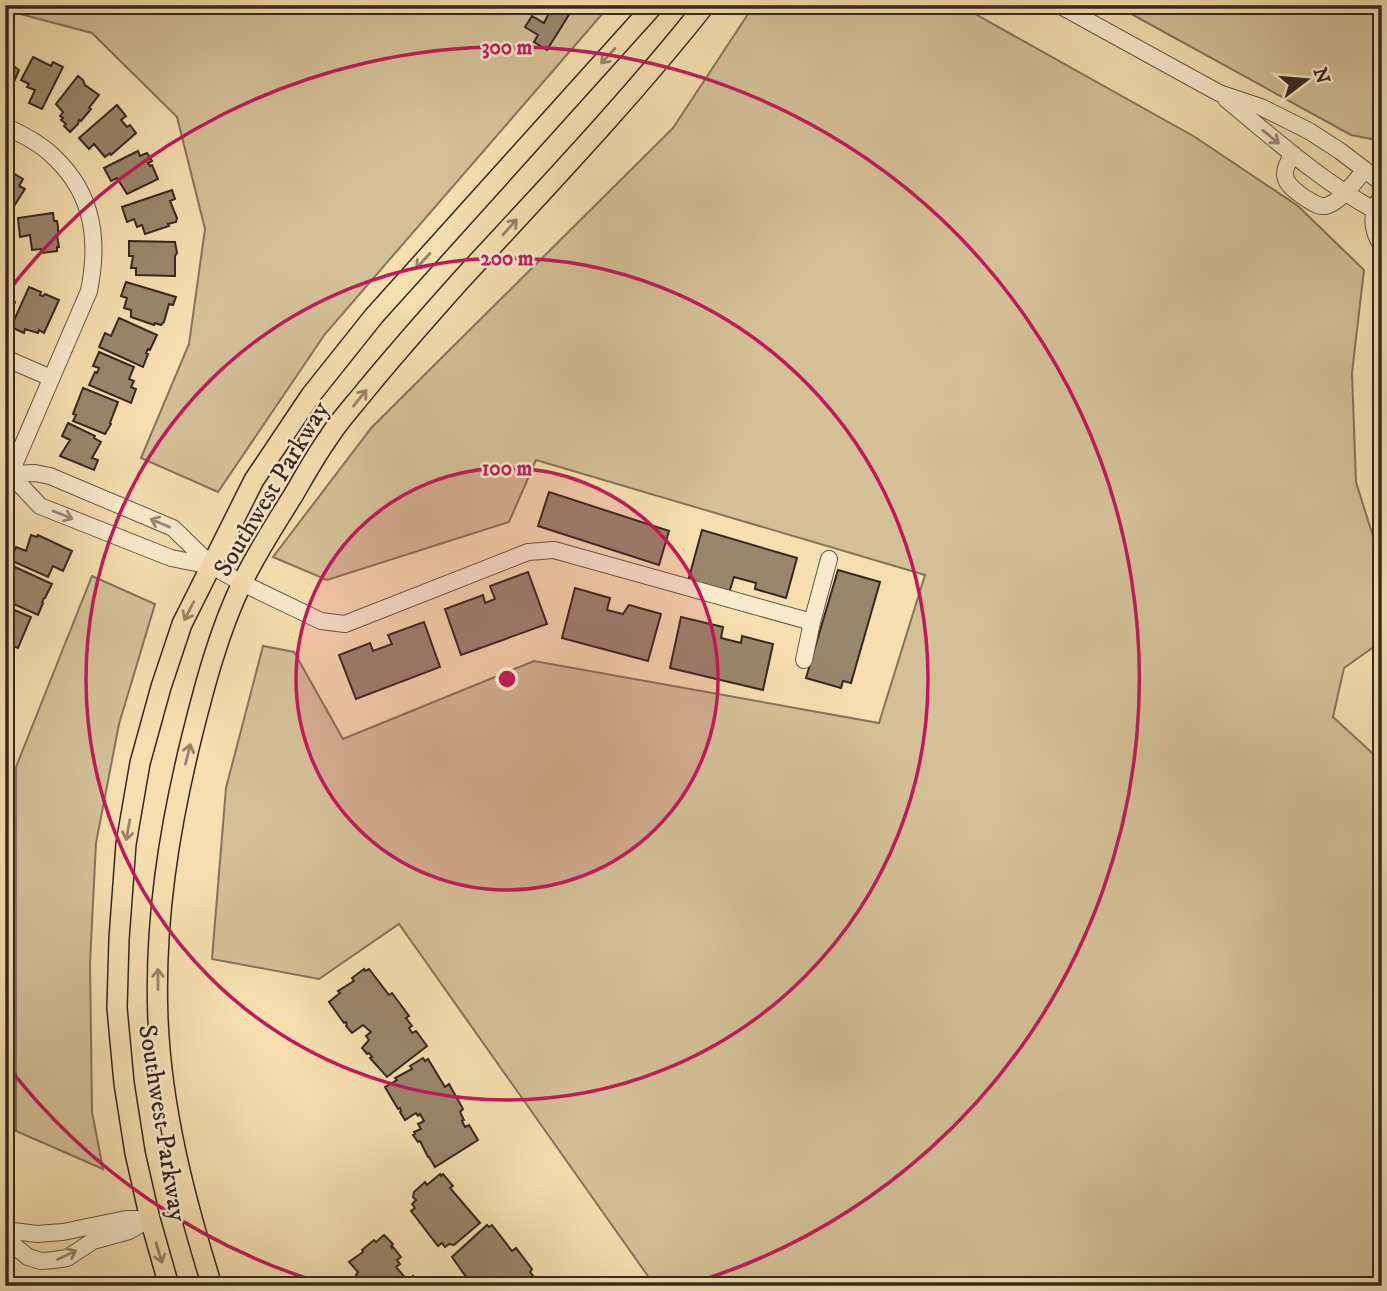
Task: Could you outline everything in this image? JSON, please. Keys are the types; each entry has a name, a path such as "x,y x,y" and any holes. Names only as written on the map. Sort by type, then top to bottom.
{"main road":[{"name":"Southwest Parkway","path":"169,1286 135,1153 124,1083 117,1008 126,844 140,762 182,624 254,480 311,396 374,316 654,5"},
{"name":"Southwest Parkway","path":"212,1286 190,1214 175,1151 158,1022 158,951 164,873 177,796 202,696 222,632 242,583 267,536 330,435 403,344 600,128 672,47 705,5"}],"street":[{"path":"1059,5 1219,93 1261,107 1312,133 1382,183"},
{"path":"1219,93 1294,155 1345,191 1378,203 1373,222 1382,246"},
{"path":"5,126 34,142 55,158 73,179 86,202 92,224 94,248 89,291 8,480"},
{"path":"1312,133 1284,169 1292,188 1312,202 1327,206 1337,200 1364,170"},
{"path":"5,358 51,378"},
{"path":"8,480 35,473 50,475 173,528 212,566 321,621 345,624 528,552 554,550 812,622"},
{"path":"8,480 40,506 171,558 212,566"},
{"path":"804,660 829,559"},
{"path":"5,1230 37,1234 63,1232 126,1219 150,1219"},
{"path":"5,1238 28,1257 41,1261 54,1260 67,1258 93,1241 129,1231 150,1219"}],"shaded area":[{"path":"5,5 610,5 325,334 218,492 141,458 189,344 205,229 177,117 92,33 5,10"},
{"path":"754,5 959,5 1195,137 1298,206 1364,270 1352,373 1356,482 1382,565 1382,641 1344,668 1333,717 1382,762 1382,1286 655,1286 399,924 319,979 212,959 226,788 263,646 294,652 343,739 534,661 879,723 925,575 536,460 509,522 327,580 273,557 372,427 673,128"},
{"path":"1115,5 1382,5 1382,141 1351,135"},
{"path":"92,576 155,604 119,724 96,843 90,963 92,1112 103,1169 16,1131 16,767"}],"building":[{"path":"553,5 570,13 547,50 534,42 538,35 525,27 532,16 544,23"},
{"path":"33,57 51,66 53,62 63,67 42,109 29,103 35,90 27,87 29,84 21,80"},
{"path":"5,64 19,70 6,96"},
{"path":"78,76 99,95 89,108 91,109 70,132 61,120 63,112 56,104"},
{"path":"117,105 126,116 121,120 127,127 130,125 136,133 105,157 94,144 89,149 79,138"},
{"path":"138,151 140,156 147,153 152,161 148,163 152,165 158,179 127,194 117,178 111,181 104,168"},
{"path":"5,168 23,179 19,186 25,189 5,220"},
{"path":"172,190 175,199 170,201 176,222 145,234 142,225 137,227 134,219 127,222 122,207"},
{"path":"53,213 58,227 57,251 42,253 41,249 32,250 30,235 20,237 18,218"},
{"path":"129,241 175,242 175,276 136,275 136,268 131,268 133,256 129,256"},
{"path":"126,282 176,297 173,305 169,304 161,325 131,317 131,310 124,308 127,298 121,296"},
{"path":"29,287 41,292 40,295 45,294 59,300 44,333 25,329 24,333 11,327"},
{"path":"5,291 12,294 9,300 15,302 6,326"},
{"path":"119,318 157,335 146,353 148,354 143,367 99,347 105,333 111,336"},
{"path":"99,352 134,367 129,379 134,381 131,387 136,389 131,403 89,385 99,368 93,366"},
{"path":"83,388 118,402 105,434 73,421"},
{"path":"68,423 95,436 94,438 101,442 92,458 98,460 94,470 60,456 70,440 62,436"},
{"path":"549,492 669,531 659,565 538,526"},
{"path":"702,530 797,558 786,598 755,589 756,583 734,577 729,593 688,581"},
{"path":"31,535 38,535 72,551 63,571 53,566 48,577 10,560 16,547 26,551"},
{"path":"15,567 52,584 38,615 5,600 5,573 12,575"},
{"path":"838,570 880,582 851,683 843,681 841,688 806,678"},
{"path":"528,572 547,624 461,655 445,609 483,595 485,603 495,599 490,586"},
{"path":"575,588 610,598 607,610 623,614 629,605 661,614 648,661 562,638"},
{"path":"5,606 31,617 18,648 5,643"},
{"path":"681,617 723,627 721,638 741,643 742,636 773,644 763,690 670,668"},
{"path":"424,622 440,667 356,699 339,655 370,643 373,651 392,644 388,635"},
{"path":"364,969 369,969 389,995 392,993 409,1016 406,1018 412,1026 409,1028 412,1033 416,1031 427,1046 387,1077 362,1048 369,1040 366,1036 371,1032 363,1025 352,1033 329,1002"},
{"path":"423,1058 425,1061 428,1059 445,1087 449,1084 463,1109 460,1112 465,1127 469,1125 478,1140 435,1167 420,1141 413,1135 421,1129 418,1124 424,1121 420,1114 418,1116 416,1113 405,1120 385,1087"},
{"path":"5,1066 16,1075 10,1082 14,1086 5,1096"},
{"path":"440,1174 453,1186 450,1188 480,1223 454,1245 445,1247 442,1243 438,1246 411,1211 415,1208 412,1204 416,1200 413,1197 414,1192"},
{"path":"487,1225 492,1225 512,1251 516,1248 532,1269 530,1272 535,1286 495,1286 492,1281 487,1280 480,1286 475,1286 470,1277 464,1274 452,1257"},
{"path":"384,1235 401,1257 397,1260 400,1264 396,1267 408,1281 413,1276 419,1286 365,1286 356,1275 358,1272 349,1262 374,1240 376,1242"}]}
